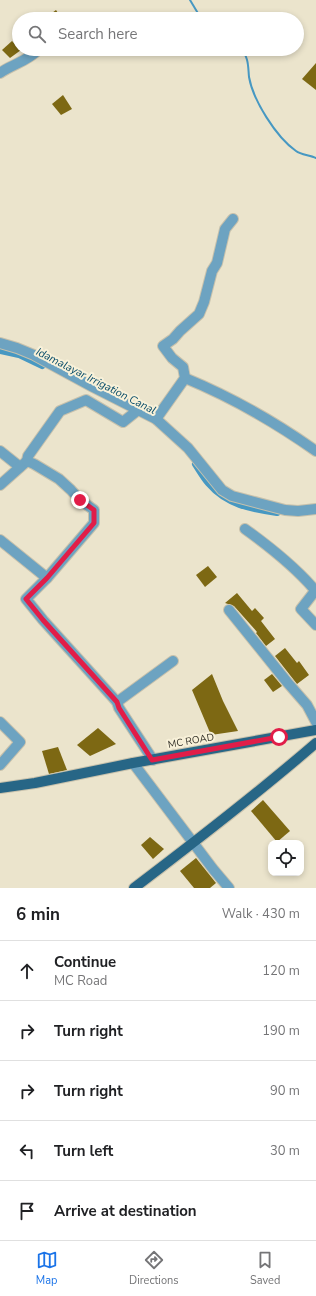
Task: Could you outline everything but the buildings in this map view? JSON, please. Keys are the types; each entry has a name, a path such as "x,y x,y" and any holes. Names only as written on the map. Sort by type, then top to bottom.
{"main road":[{"name":"MC ROAD","path":"0,788 35,783 133,763 316,730"},
{"path":"134,888 194,843 273,780 316,743"}],"street":[{"path":"0,74 7,68 33,56"},
{"path":"156,419 185,378 183,366 172,358 163,346 173,340 180,331 199,314 204,302 212,271 217,263 225,229 233,219"},
{"path":"0,344 18,348 34,355 156,419 188,448 222,490 232,496 285,510 298,511 316,509"},
{"path":"185,378 213,389 286,430 316,451"},
{"path":"0,485 24,464 60,411 86,400 123,422 138,410"},
{"path":"0,451 24,464 34,464 59,479 80,500 94,510 94,523 47,578 26,599 117,702 119,708 152,760"},
{"path":"245,530 273,550 294,568 314,589 315,591 301,609 316,625"},
{"path":"0,540 47,578"},
{"path":"229,610 307,705 316,722"},
{"path":"117,702 173,661"},
{"path":"0,722 20,742 0,766"},
{"path":"133,763 229,888"}],"waterway":[{"path":"190,0 197,12"},
{"path":"246,56 251,86 266,117 288,145 300,153 316,158"},
{"name":"Idamalayar Irrigation Canal","path":"0,350 19,354 42,365"},
{"name":"Idamalayar Irrigation Canal","path":"196,464 209,483 223,496 248,507 277,512"}],"route":[{"path":"80,500 94,510 94,523 47,578 26,599 117,702 119,708 152,760 279,737"}]}
